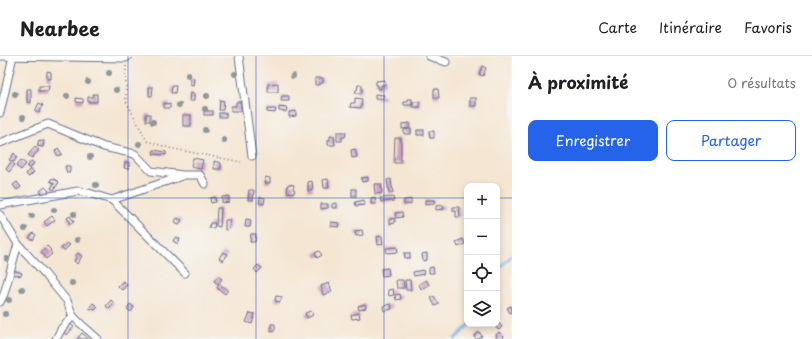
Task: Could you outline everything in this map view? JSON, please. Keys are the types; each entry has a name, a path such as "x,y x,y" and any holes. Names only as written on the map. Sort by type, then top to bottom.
{"street":[{"path":"0,56 127,57"},
{"path":"0,113 13,56"},
{"path":"239,56 252,156"},
{"path":"429,56 446,62"},
{"path":"0,143 48,124 104,147 135,154 151,171 183,175 200,175 205,184"},
{"path":"112,200 183,175"},
{"path":"0,205 78,191 112,200 185,273"},
{"path":"0,215 18,244 67,301 73,316 98,339"},
{"path":"0,302 4,294 18,244"},
{"path":"56,339 62,328 73,316"}],"path":[{"path":"127,57 126,101 147,141 169,148 241,162"}],"building":[{"path":"482,66 486,68 483,76 479,74"},
{"path":"47,71 51,72 51,79 47,79"},
{"path":"190,78 194,79 193,86 190,85"},
{"path":"315,78 323,78 323,83 315,85"},
{"path":"385,80 385,85 381,85 381,89 378,89 376,81"},
{"path":"278,83 278,92 268,92 268,84"},
{"path":"358,85 362,85 362,93 355,93"},
{"path":"39,86 49,86 48,91 39,91"},
{"path":"172,86 176,86 175,93 171,93"},
{"path":"149,87 153,87 152,96 149,96"},
{"path":"27,89 31,89 31,103 27,102"},
{"path":"434,89 438,89 439,98 434,98"},
{"path":"190,93 194,94 194,101 189,101"},
{"path":"93,94 97,94 97,102 88,102 88,97 93,97"},
{"path":"375,94 384,95 384,99 375,99"},
{"path":"282,96 289,96 289,101 281,101"},
{"path":"76,98 83,99 83,103 76,102"},
{"path":"355,98 362,99 361,108 350,107 351,103 355,103"},
{"path":"470,98 476,98 476,106 470,106"},
{"path":"408,99 412,99 412,105 404,105 404,102 408,102"},
{"path":"220,100 224,101 223,110 219,110"},
{"path":"236,102 241,102 241,111 231,111 231,106 236,106"},
{"path":"413,102 420,102 420,107 413,107"},
{"path":"39,103 43,105 39,113 35,111"},
{"path":"164,103 170,104 170,108 164,108"},
{"path":"279,107 287,108 286,112 279,111"},
{"path":"267,109 276,109 275,113 267,112"},
{"path":"204,111 213,111 213,115 204,115"},
{"path":"296,111 296,116 289,117 289,112"},
{"path":"219,113 226,113 226,117 219,117"},
{"path":"146,114 150,114 150,121 146,121"},
{"path":"183,115 191,115 191,126 183,126"},
{"path":"410,123 410,128 402,129 402,124"},
{"path":"411,129 411,134 404,134 404,130"},
{"path":"417,130 424,130 424,135 417,135"},
{"path":"429,131 434,131 434,138 430,138"},
{"path":"337,132 346,132 345,137 342,137 342,141 337,141"},
{"path":"330,136 334,136 335,145 328,145"},
{"path":"395,138 401,138 401,163 394,163"},
{"path":"39,140 44,141 43,147 37,146"},
{"path":"35,147 39,150 32,158 28,155"},
{"path":"58,148 62,154 58,156 55,151"},
{"path":"355,149 357,157 352,158 351,150"},
{"path":"154,150 166,152 166,155 153,154"},
{"path":"14,153 17,157 14,162 9,160"},
{"path":"193,158 203,160 201,169 191,167"},
{"path":"21,160 26,164 21,170 16,166"},
{"path":"31,161 34,163 30,169 27,167"},
{"path":"214,161 221,163 221,169 214,169"},
{"path":"11,162 15,165 9,172 6,169"},
{"path":"125,162 130,163 129,169 124,168"},
{"path":"65,166 70,166 70,172 67,173"},
{"path":"30,169 34,172 29,177 26,174"},
{"path":"265,177 270,178 270,183 265,183"},
{"path":"368,177 368,181 362,182 361,178"},
{"path":"52,178 59,182 54,190 51,188 54,183 50,181"},
{"path":"328,179 329,188 324,188 323,180"},
{"path":"391,179 393,193 389,193 387,180"},
{"path":"312,181 313,190 308,191 308,182"},
{"path":"17,182 21,187 17,190 13,185"},
{"path":"288,184 294,185 294,193 287,192"},
{"path":"374,184 381,184 382,193 375,194"},
{"path":"45,187 49,191 44,195 40,191"},
{"path":"352,189 356,189 356,196 352,196"},
{"path":"249,190 254,190 253,200 248,200"},
{"path":"229,196 229,202 222,203 222,197"},
{"path":"215,197 216,202 211,203 210,198"},
{"path":"260,197 265,198 264,204 259,203"},
{"path":"375,197 376,204 371,204 371,198"},
{"path":"393,197 394,201 381,202 380,198"},
{"path":"411,199 411,204 404,205 404,200"},
{"path":"364,200 365,205 356,206 355,202"},
{"path":"425,200 434,200 434,204 425,205"},
{"path":"337,203 337,208 332,208 332,204"},
{"path":"321,204 328,204 328,208 321,209"},
{"path":"443,205 444,209 436,210 436,206"},
{"path":"453,207 459,207 460,217 456,217 456,211 453,211"},
{"path":"217,208 221,208 220,227 216,226"},
{"path":"402,212 403,217 396,218 395,213"},
{"path":"52,216 55,220 47,226 44,222"},
{"path":"70,216 74,222 70,224 67,218"},
{"path":"177,218 182,220 179,225 174,223"},
{"path":"395,218 395,223 390,224 390,219"},
{"path":"246,219 251,220 250,227 245,227"},
{"path":"225,220 230,220 229,229 225,230"},
{"path":"331,222 340,223 339,227 331,226"},
{"path":"210,223 215,223 214,228 209,228"},
{"path":"362,230 363,235 356,236 355,231"},
{"path":"33,233 36,235 33,240 29,238"},
{"path":"251,234 256,234 255,242 250,242"},
{"path":"382,236 383,244 378,245 377,237"},
{"path":"176,237 180,239 178,244 173,241"},
{"path":"463,239 464,244 458,247 456,242"},
{"path":"67,243 70,245 64,251 61,248"},
{"path":"47,246 51,250 50,251 52,254 46,259 41,252"},
{"path":"397,247 398,252 387,253 386,248"},
{"path":"319,251 322,255 317,258 315,253"},
{"path":"223,252 228,254 223,261 219,258"},
{"path":"78,253 82,256 77,264 74,261 77,257 75,256"},
{"path":"404,253 410,253 410,258 405,258"},
{"path":"427,253 427,260 423,261 422,254"},
{"path":"258,265 262,268 257,273 254,269"},
{"path":"433,267 434,273 429,273 429,268"},
{"path":"388,268 389,275 382,276 381,269"},
{"path":"13,270 22,273 21,276 12,274"},
{"path":"423,270 424,274 414,276 413,272"},
{"path":"218,276 222,279 218,284 214,281"},
{"path":"396,280 403,280 404,288 397,288"},
{"path":"405,280 410,280 411,290 406,290"},
{"path":"426,280 429,285 421,289 419,284"},
{"path":"123,281 127,285 122,290 118,286"},
{"path":"329,283 332,292 323,295 321,286"},
{"path":"219,284 228,290 225,294 217,288"},
{"path":"393,289 394,295 389,296 388,290"},
{"path":"400,294 401,299 396,300 395,295"},
{"path":"276,296 282,297 280,302 275,301"},
{"path":"434,296 439,304 435,306 431,298"},
{"path":"111,300 114,303 109,309 106,306"},
{"path":"93,303 98,307 95,310 89,308"},
{"path":"130,304 134,307 131,312 127,309"},
{"path":"365,304 366,308 359,310 358,306"},
{"path":"391,304 392,309 384,311 383,306"},
{"path":"511,306 512,312 510,313 507,308"},
{"path":"311,311 313,315 307,318 305,313"},
{"path":"250,313 255,314 252,324 246,322"},
{"path":"359,313 360,318 352,319 351,315"},
{"path":"69,323 74,327 67,335 62,331"},
{"path":"271,324 275,324 275,330 271,331"},
{"path":"500,324 502,327 499,330 495,327 500,327"},
{"path":"479,332 482,336 476,339 474,337"},
{"path":"499,332 504,337 502,339 495,339 497,337 496,335"},
{"path":"82,333 89,339 77,339"}],"waterway":[{"path":"500,268 512,255"},
{"path":"455,339 467,327"}]}
